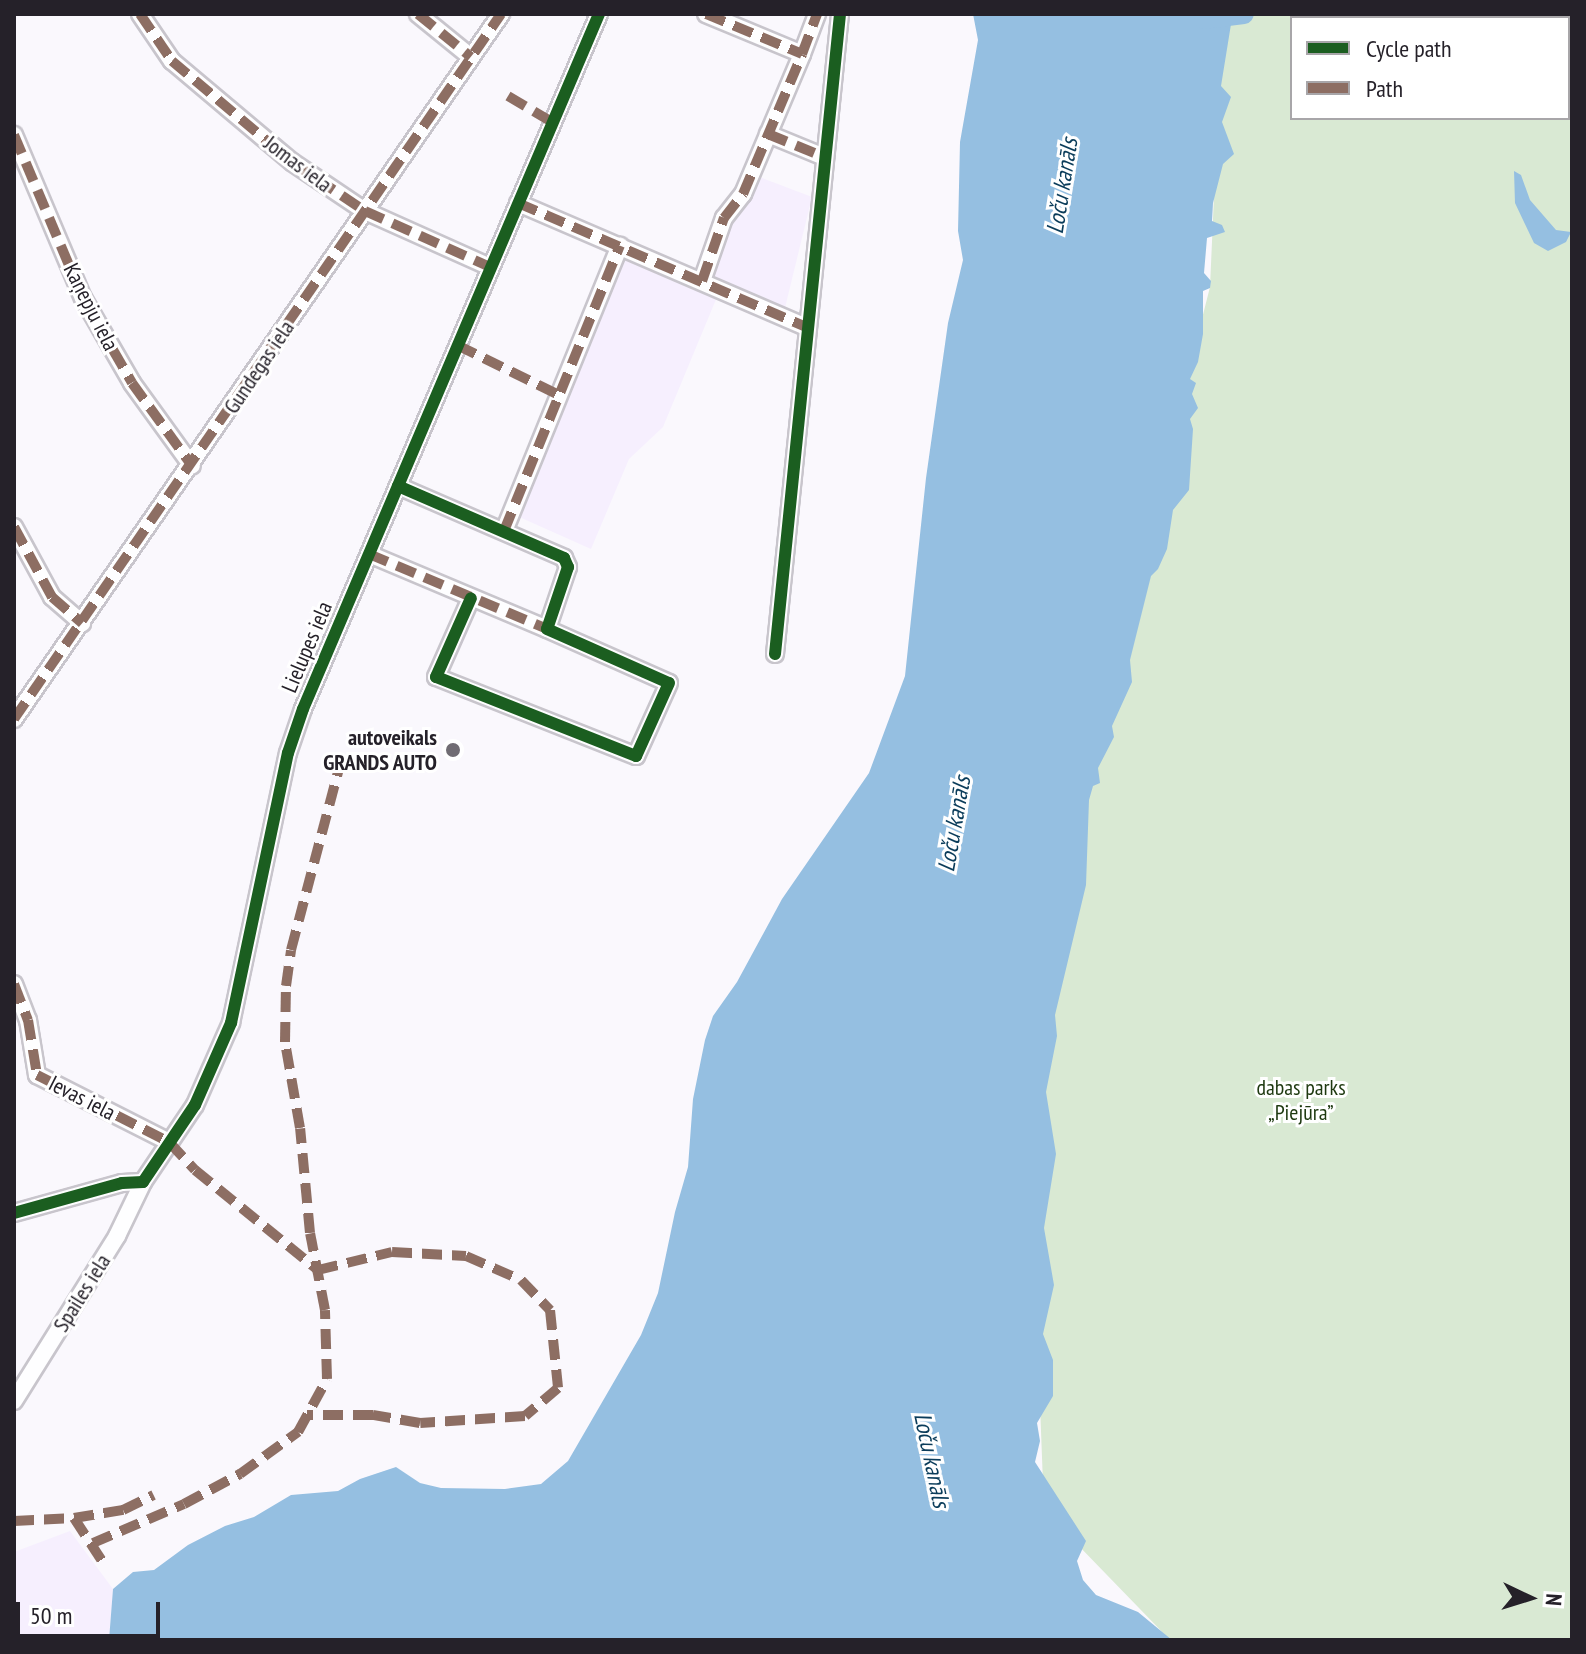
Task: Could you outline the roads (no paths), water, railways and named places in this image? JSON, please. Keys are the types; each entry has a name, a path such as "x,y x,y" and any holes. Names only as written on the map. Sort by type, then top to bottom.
{"street":[{"name":"Jomas iela","path":"140,14 172,61 292,162 365,211 490,267"},
{"path":"418,14 471,57"},
{"name":"Gundegas iela","path":"14,719 192,466 501,14"},
{"name":"Lielupes iela","path":"143,1182 195,1105 231,1023 288,753 327,647 599,14"},
{"path":"706,14 802,54"},
{"path":"702,281 724,218 743,194 817,14"},
{"path":"775,654 840,14"},
{"path":"768,134 824,157"},
{"name":"Kaņepju iela","path":"14,135 83,298 132,383 181,456 192,466"},
{"path":"518,203 806,327"},
{"path":"504,531 620,246"},
{"path":"398,486 564,558 568,567 547,629"},
{"path":"14,527 52,597 82,623"},
{"path":"369,554 669,683 636,756 436,677 471,598"},
{"name":"Ievas iela","path":"14,984 28,1020 37,1075 169,1142"},
{"path":"14,1213 122,1183 143,1182"},
{"name":"Spailes iela","path":"14,1401 117,1236 143,1182"}],"water":[{"name":"Loču kanāls","path":"973,14 1230,14 1232,18 1221,86 1231,97 1222,122 1234,154 1223,164 1213,203 1212,221 1222,225 1225,232 1207,238 1204,273 1211,281 1210,288 1203,291 1203,334 1198,362 1190,379 1196,383 1192,394 1198,408 1190,419 1193,429 1189,490 1173,510 1167,549 1158,569 1151,576 1130,660 1132,682 1112,726 1114,737 1098,768 1100,783 1093,786 1089,800 1086,885 1055,1015 1057,1036 1046,1092 1056,1154 1044,1228 1054,1285 1043,1334 1053,1360 1053,1396 1037,1423 1040,1441 1035,1462 1086,1541 1077,1561 1083,1580 1096,1595 1138,1612 1172,1640 109,1640 113,1589 133,1572 154,1570 188,1545 225,1526 254,1517 291,1495 338,1491 360,1479 396,1467 420,1483 441,1488 505,1489 541,1484 568,1461 641,1335 658,1293 688,1167 693,1099 713,1016 737,982 782,899 869,773 905,676 926,478 948,323 963,260 958,231 960,142 978,40"},
{"path":"1514,171 1521,175 1530,200 1556,230 1571,232 1566,242 1548,251 1534,243 1515,203"}],"waterway":[{"path":"1204,19 1244,14"}],"place":[{"name":"autoveikals GRANDS AUTO","path":"453,750"}],"park label":[{"name":"dabas parks „Piejūra”","path":"1301,1100"}]}
